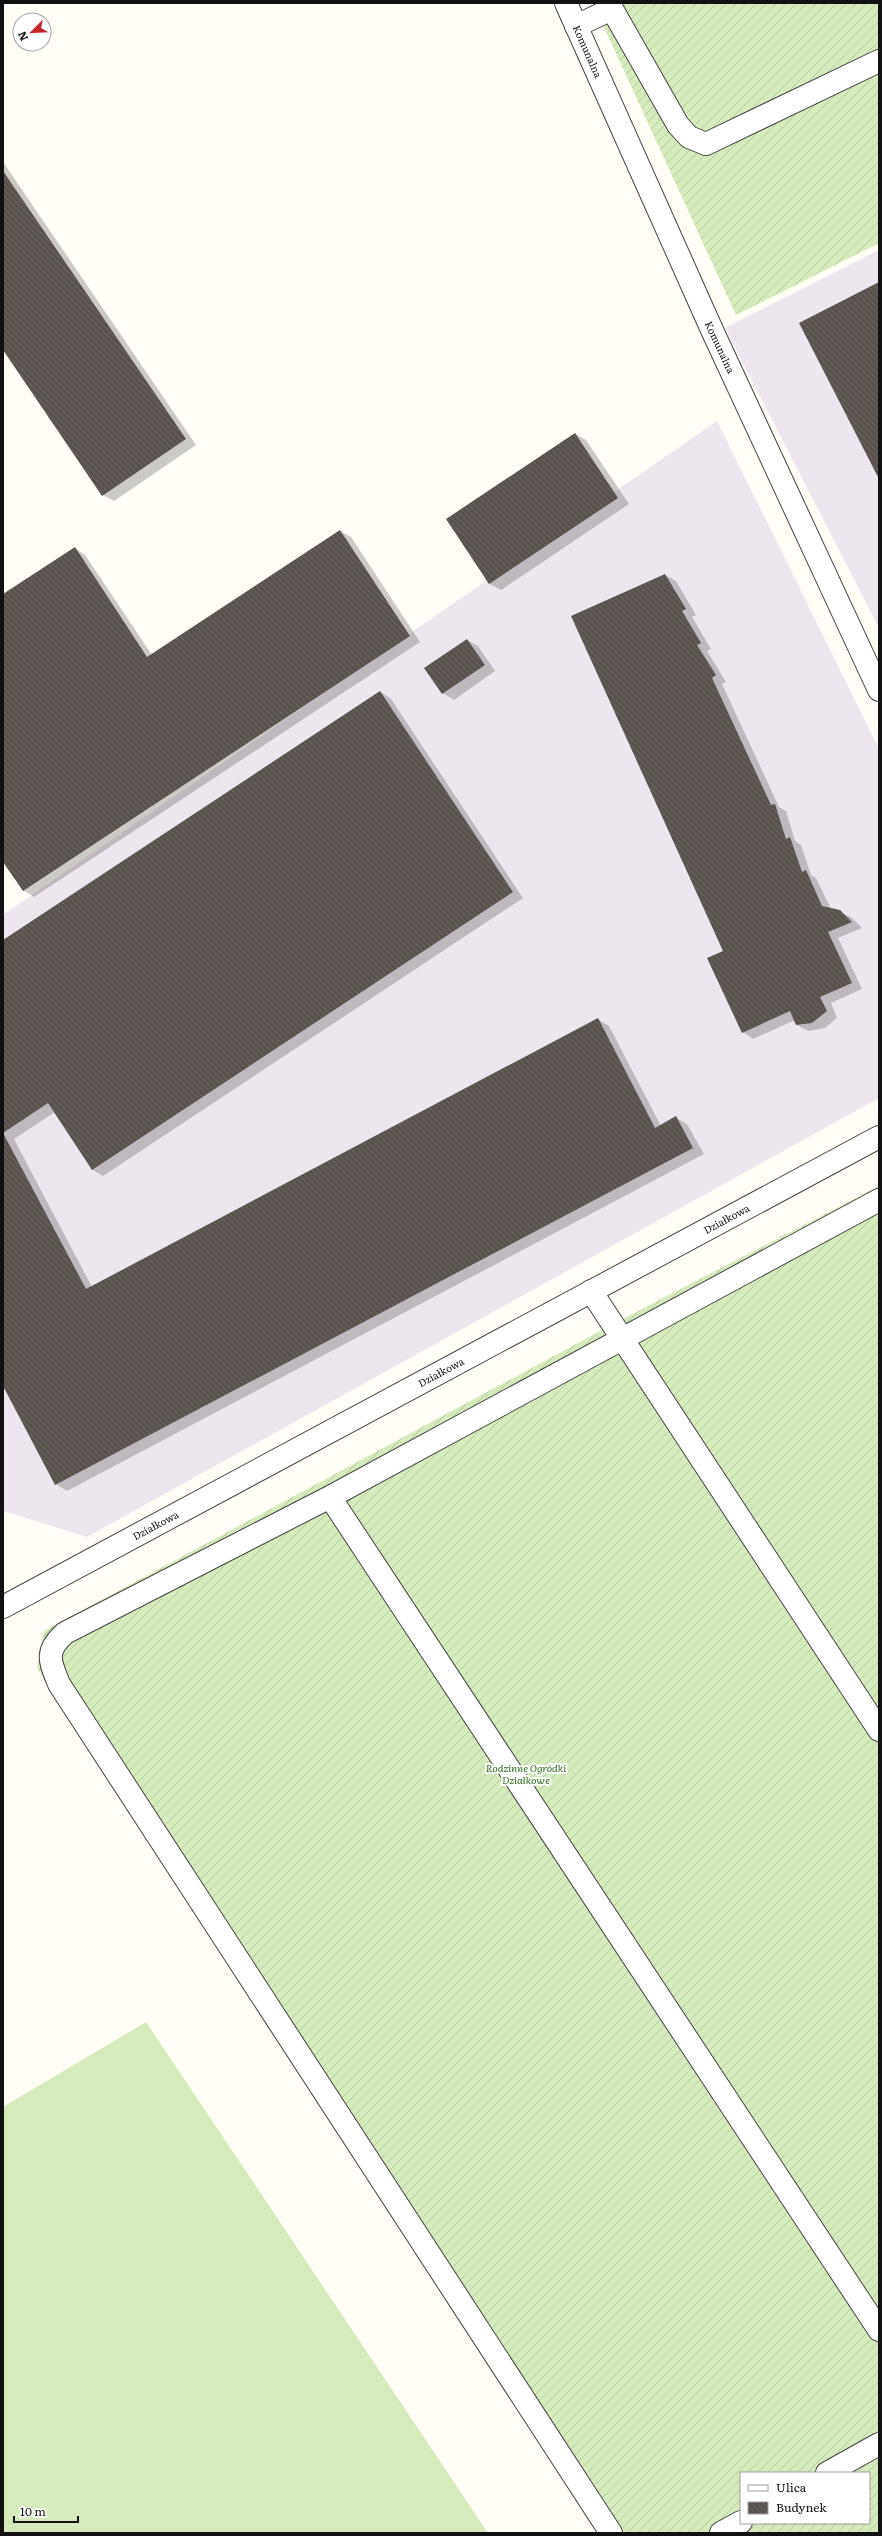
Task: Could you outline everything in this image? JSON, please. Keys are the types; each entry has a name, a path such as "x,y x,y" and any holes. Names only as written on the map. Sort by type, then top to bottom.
{"street":[{"name":"Komunalna","path":"566,3 712,330 879,690"},
{"path":"576,26 611,6 678,125 689,137 706,144 879,61"},
{"name":"Działkowa","path":"5,1601 879,1137"},
{"path":"611,2533 58,1684 50,1659 53,1644 65,1633 330,1497 879,1200"},
{"path":"591,1291 879,1730"},
{"path":"330,1497 879,2330"},
{"path":"829,2472 879,2444"},
{"path":"721,2533 740,2523"}],"shaded area":[{"path":"879,250 879,628 725,328"},
{"path":"717,421 879,749 879,1098 87,1537 3,1511 3,915"}],"green space":[{"path":"593,3 879,3 879,243 736,315"},
{"name":"Rodzinne Ogródki Działkowe","path":"879,1186 879,2533 599,2533 37,1668 44,1631 613,1324"},
{"path":"146,2022 488,2533 3,2533 3,2107"}],"building":[{"path":"3,171 186,439 102,496 3,350"},
{"path":"879,282 879,479 799,323"},
{"path":"575,433 618,498 489,584 446,519"},
{"path":"340,530 410,636 23,891 3,862 3,594 75,547 147,657"},
{"path":"665,574 686,609 682,611 701,643 697,645 716,675 712,678 771,805 775,804 786,839 790,837 802,872 806,870 822,906 840,910 852,922 828,932 852,983 820,997 827,1011 812,1023 796,1025 790,1011 742,1033 707,958 723,951 571,616"},
{"path":"467,639 485,665 442,694 424,668"},
{"path":"380,691 513,892 92,1170 48,1103 3,1133 3,940"},
{"path":"598,1018 655,1128 676,1116 693,1148 55,1485 3,1386 3,1133 86,1289"}]}
